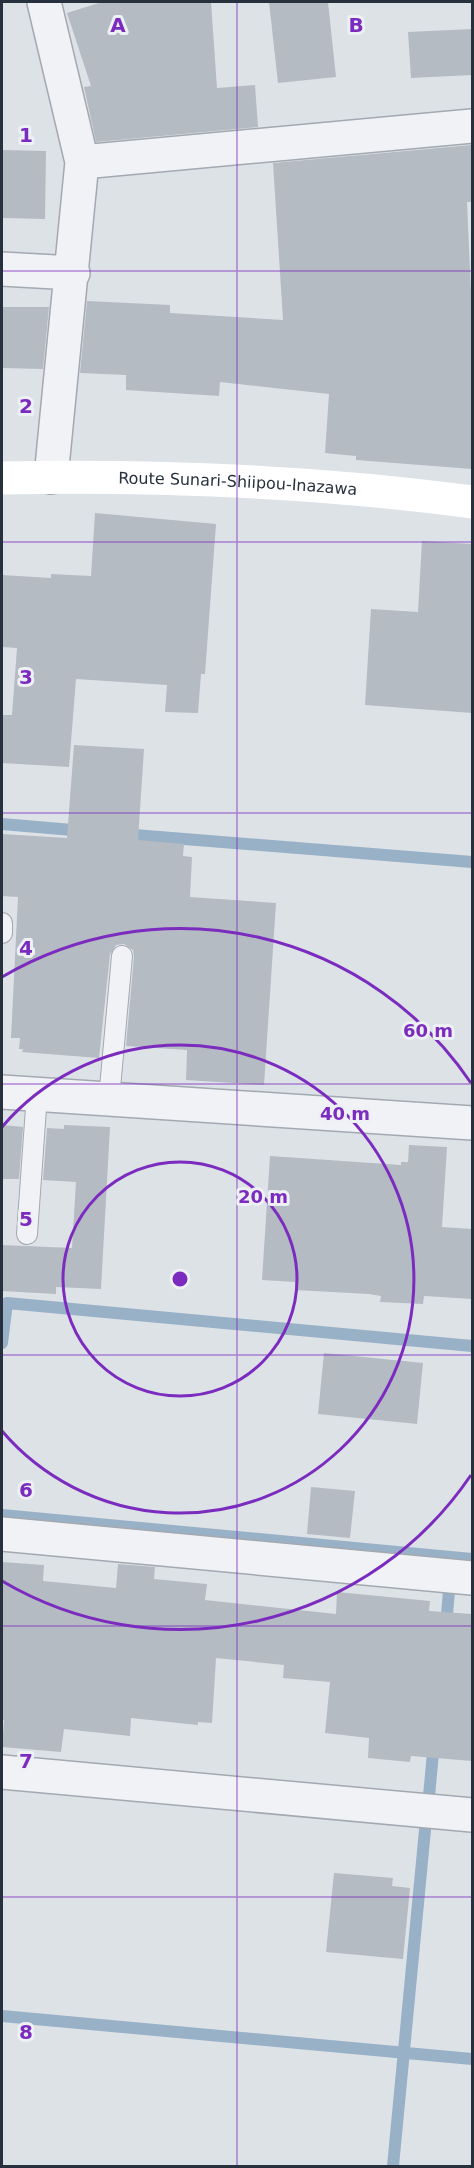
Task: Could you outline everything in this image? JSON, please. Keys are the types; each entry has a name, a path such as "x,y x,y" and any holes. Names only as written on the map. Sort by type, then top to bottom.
{"main road":[{"name":"Route Sunari-Shiipou-Inazawa","path":"2,478 167,476 262,482 472,502"}],"street":[{"path":"44,2 82,162 73,273 51,477"},
{"path":"82,162 472,126"},
{"path":"2,269 73,273"},
{"path":"2,1092 472,1123"},
{"path":"2,1534 472,1578"},
{"path":"2,1772 472,1815"}],"lane":[{"path":"2,922 2,933"},
{"path":"109,1099 122,956"},
{"path":"27,1234 37,1094"}],"building":[{"path":"102,2 211,2 217,88 255,85 258,127 96,142 84,87 91,86 67,13"},
{"path":"269,2 328,2 336,77 278,83"},
{"path":"472,29 472,75 411,78 408,32"},
{"path":"472,145 472,202 467,202 472,314 472,469 356,460 356,456 325,453 329,394 220,382 219,396 126,390 126,375 80,373 87,301 170,305 170,313 283,320 273,163"},
{"path":"2,150 46,151 45,219 2,218"},
{"path":"2,307 49,307 43,369 2,368"},
{"path":"95,513 216,524 205,674 201,674 198,713 165,712 167,685 76,679 69,767 2,763 2,715 12,715 17,648 2,647 2,575 51,578 51,574 91,576"},
{"path":"422,541 472,544 472,713 365,705 371,609 418,612"},
{"path":"74,745 144,749 138,840 184,844 183,856 192,857 190,897 276,903 264,1085 186,1080 187,1050 126,1046 134,957 133,950 124,944 116,945 110,954 99,1058 22,1052 23,1049 19,1049 20,1038 11,1038 18,897 2,896 2,834 67,838"},
{"path":"2,1125 23,1127 19,1179 2,1179"},
{"path":"64,1125 110,1127 101,1289 56,1287 56,1294 2,1291 2,1245 72,1248 76,1182 43,1180 47,1128 64,1129"},
{"path":"409,1145 447,1147 442,1227 472,1229 472,1299 424,1296 423,1304 380,1302 381,1296 295,1290 295,1282 262,1280 270,1156 401,1165 401,1162 408,1162"},
{"path":"324,1353 423,1363 417,1424 318,1414"},
{"path":"311,1487 355,1491 350,1538 307,1534"},
{"path":"2,1562 44,1565 43,1581 116,1588 118,1564 155,1567 154,1579 207,1584 205,1600 336,1614 337,1592 430,1601 429,1611 472,1614 472,1761 411,1756 410,1762 368,1758 369,1738 325,1733 330,1682 283,1678 284,1665 216,1658 212,1723 198,1722 198,1725 131,1718 130,1736 64,1729 61,1752 2,1747 4,1720 2,1720"},
{"path":"334,1873 393,1878 392,1886 410,1888 403,1959 326,1952"}],"waterway":[{"path":"2,824 84,831"},
{"path":"122,834 472,862"},
{"path":"2,1343 7,1303 472,1346"},
{"path":"2,1515 472,1559"},
{"path":"446,1626 449,1591"},
{"path":"429,1796 434,1742"},
{"path":"393,2166 425,1830"},
{"path":"2,2016 472,2059"}]}
